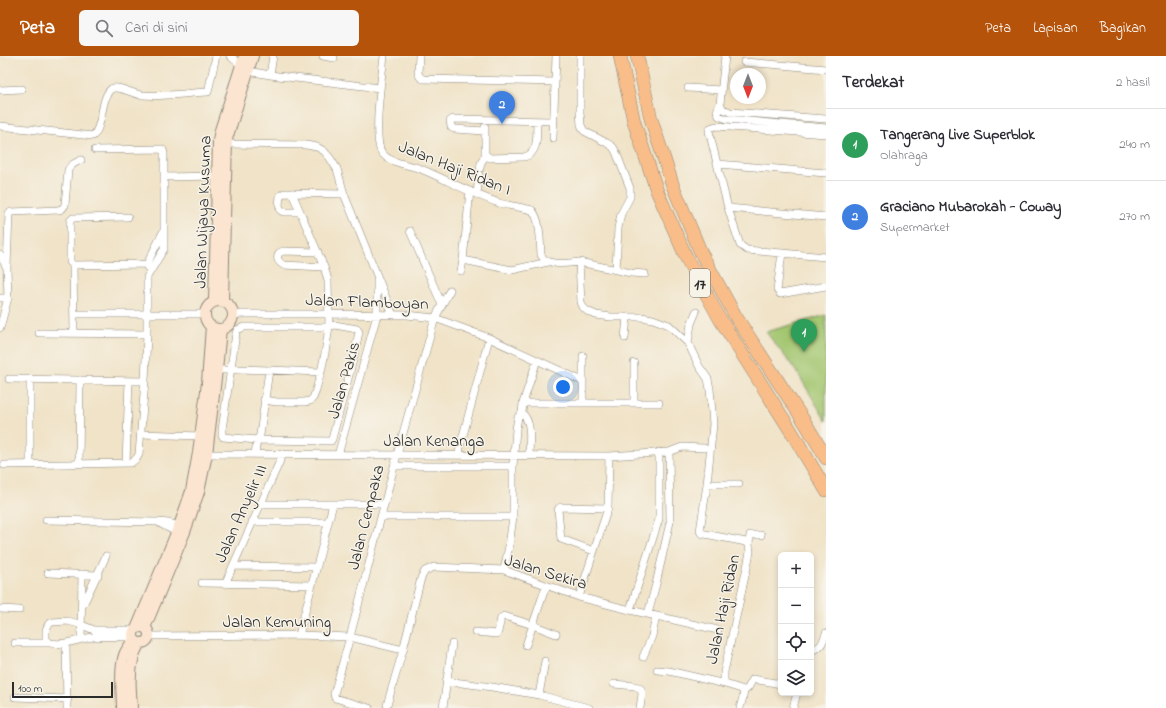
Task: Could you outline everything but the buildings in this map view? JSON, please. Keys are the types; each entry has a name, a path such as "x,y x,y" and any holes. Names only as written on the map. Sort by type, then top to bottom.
{"highway":[{"name":"17","path":"620,56 634,122 654,184 687,259 720,319 791,431 826,490"},
{"name":"17","path":"637,56 651,119 660,149 673,186 701,253 736,316 806,424 826,458"}],"street":[{"path":"0,126 92,136 98,126 107,94 110,89 120,88 140,95 149,96 208,92 216,56"},
{"path":"230,56 270,75 380,88"},
{"name":"Jalan Wijaya Kusuma","path":"219,301 217,176 219,136 245,64 253,56"},
{"path":"270,75 273,56"},
{"path":"323,56 334,58"},
{"name":"Jalan Haji Ridan I","path":"384,56 377,124 382,152 391,160 420,169 500,203 532,210 536,214 538,220 541,255 543,259 548,262"},
{"path":"419,56 419,75 423,79 555,82"},
{"path":"554,138 556,56"},
{"path":"580,56 581,125 584,131 613,147 630,188 630,197 622,214 618,228 616,270"},
{"path":"725,56 720,104 717,111 719,116 727,119 826,128"},
{"path":"744,62 826,69"},
{"name":"Jalan Wijaya Kusuma","path":"219,301 226,144 245,64"},
{"path":"688,88 721,90"},
{"path":"0,90 22,89"},
{"path":"720,104 723,109 730,112 826,119"},
{"path":"485,130 454,129 451,127 450,122 453,119 554,120"},
{"path":"485,120 485,154 490,158 529,156 535,149 537,121"},
{"path":"826,134 716,126 712,126 710,128 709,134 718,164 728,208 741,248 747,250 826,257"},
{"path":"226,144 306,145 317,147 327,154 337,169 344,194 393,315"},
{"path":"95,150 163,150 164,249 147,278"},
{"path":"477,194 481,163 483,158 487,156"},
{"path":"0,328 2,312 8,298 7,268 9,212 62,209 65,204 68,170 70,166 81,160"},
{"path":"718,164 826,173"},
{"path":"164,177 217,176"},
{"path":"464,270 470,191"},
{"path":"300,212 284,212 280,209 280,196 284,193 344,194"},
{"path":"264,400 277,402 304,402 310,401 313,398 321,372 329,327 328,280 318,252 292,194"},
{"path":"728,208 826,217"},
{"path":"74,333 73,265 70,262 70,221 73,218 128,217"},
{"path":"4,465 131,463 137,458 139,454 145,381 148,315 147,264 164,230"},
{"path":"410,231 442,305"},
{"path":"318,252 283,251 279,253 277,259 283,265 324,267"},
{"path":"782,253 777,290 778,293 780,294 826,286"},
{"path":"0,254 7,268"},
{"path":"464,260 512,270 548,262 579,262 631,273 645,274"},
{"name":"Jalan Haji Ridan","path":"579,262 581,302 587,311 596,315 653,319 668,325 688,343 699,366 708,380 713,424 707,484 700,528 701,533 746,542 749,544 750,552 724,672 725,684 744,691"},
{"path":"73,265 147,264"},
{"name":"Jalan Pakis","path":"338,455 377,315 377,275"},
{"name":"Jalan Cempaka","path":"369,708 334,697 334,694 394,466 435,318 450,290"},
{"path":"0,298 8,298"},
{"path":"122,708 122,675 123,661 126,651 139,635 191,518 199,492 202,454 217,367 216,328 206,320 204,314 207,306 219,301 226,303 231,308 233,315 232,321 228,325 216,328"},
{"path":"688,343 690,324 696,312"},
{"path":"74,314 204,314"},
{"name":"Jalan Flamboyan","path":"233,315 407,315 435,318 490,338 582,382"},
{"path":"625,338 627,317"},
{"path":"304,326 329,327 351,327 358,330 359,336 331,441 223,437 230,368 236,333 238,330 241,328 304,326"},
{"path":"132,708 132,665 139,635 178,529 202,454 201,436 207,383 216,328"},
{"path":"39,333 147,334"},
{"path":"459,455 490,338"},
{"path":"583,356 583,403"},
{"path":"353,360 364,363"},
{"path":"504,570 513,517 512,466 518,417 522,413 523,403 537,360"},
{"path":"634,363 634,403"},
{"path":"217,367 321,372"},
{"path":"258,454 269,370"},
{"path":"8,379 145,381"},
{"path":"30,379 30,464"},
{"path":"79,464 80,380"},
{"path":"126,463 129,381"},
{"path":"523,403 659,403"},
{"path":"522,413 526,417 528,423 529,456"},
{"path":"140,434 201,436"},
{"name":"Jalan Kenanga","path":"202,454 609,456 669,452 682,447 704,448"},
{"path":"630,610 659,520 659,452"},
{"path":"648,614 670,522 669,452"},
{"name":"Jalan Anyelir III","path":"225,584 283,454"},
{"path":"579,597 608,508 609,456"},
{"path":"394,466 512,466"},
{"path":"707,484 739,484"},
{"path":"260,504 384,504"},
{"path":"299,635 333,504"},
{"path":"594,551 561,539 558,510 561,507 608,508"},
{"path":"381,517 513,517"},
{"path":"46,520 157,522 178,529"},
{"path":"659,520 670,522"},
{"path":"252,522 328,522"},
{"path":"749,544 750,535 761,535"},
{"path":"82,607 106,556"},
{"path":"233,566 316,567"},
{"name":"Jalan Sekira","path":"387,705 403,650 421,578 425,571 434,568 504,570 579,597 718,630"},
{"path":"48,573 98,575"},
{"path":"81,639 82,574"},
{"path":"202,583 312,585"},
{"path":"526,645 546,586"},
{"path":"0,609 19,610"},
{"path":"475,632 497,634 501,618 503,616 556,634"},
{"path":"644,657 652,636 656,616"},
{"path":"50,644 46,639 46,630 48,625 52,622 68,621 94,630 139,635"},
{"path":"814,650 820,647 823,643 826,633"},
{"path":"15,643 66,644 81,639 94,637 139,635"},
{"name":"Jalan Kemuning","path":"139,635 299,635 350,637 403,650"},
{"path":"66,644 67,708"},
{"path":"442,708 452,644"},
{"path":"538,695 545,661"},
{"path":"657,670 669,671 725,684"},
{"path":"740,708 744,691 748,688 753,679 778,683"},
{"path":"446,681 538,695 590,708"},
{"path":"614,684 635,686 641,689 642,694 640,708"},
{"path":"793,708 796,696"},
{"path":"15,697 68,699"}],"green space":[{"path":"826,315 826,421 797,372 766,332"}],"place":[{"name":"Graciano Mubarokah - Coway","path":"502,124"},
{"name":"Tangerang Live Superblok","path":"804,352"}]}
